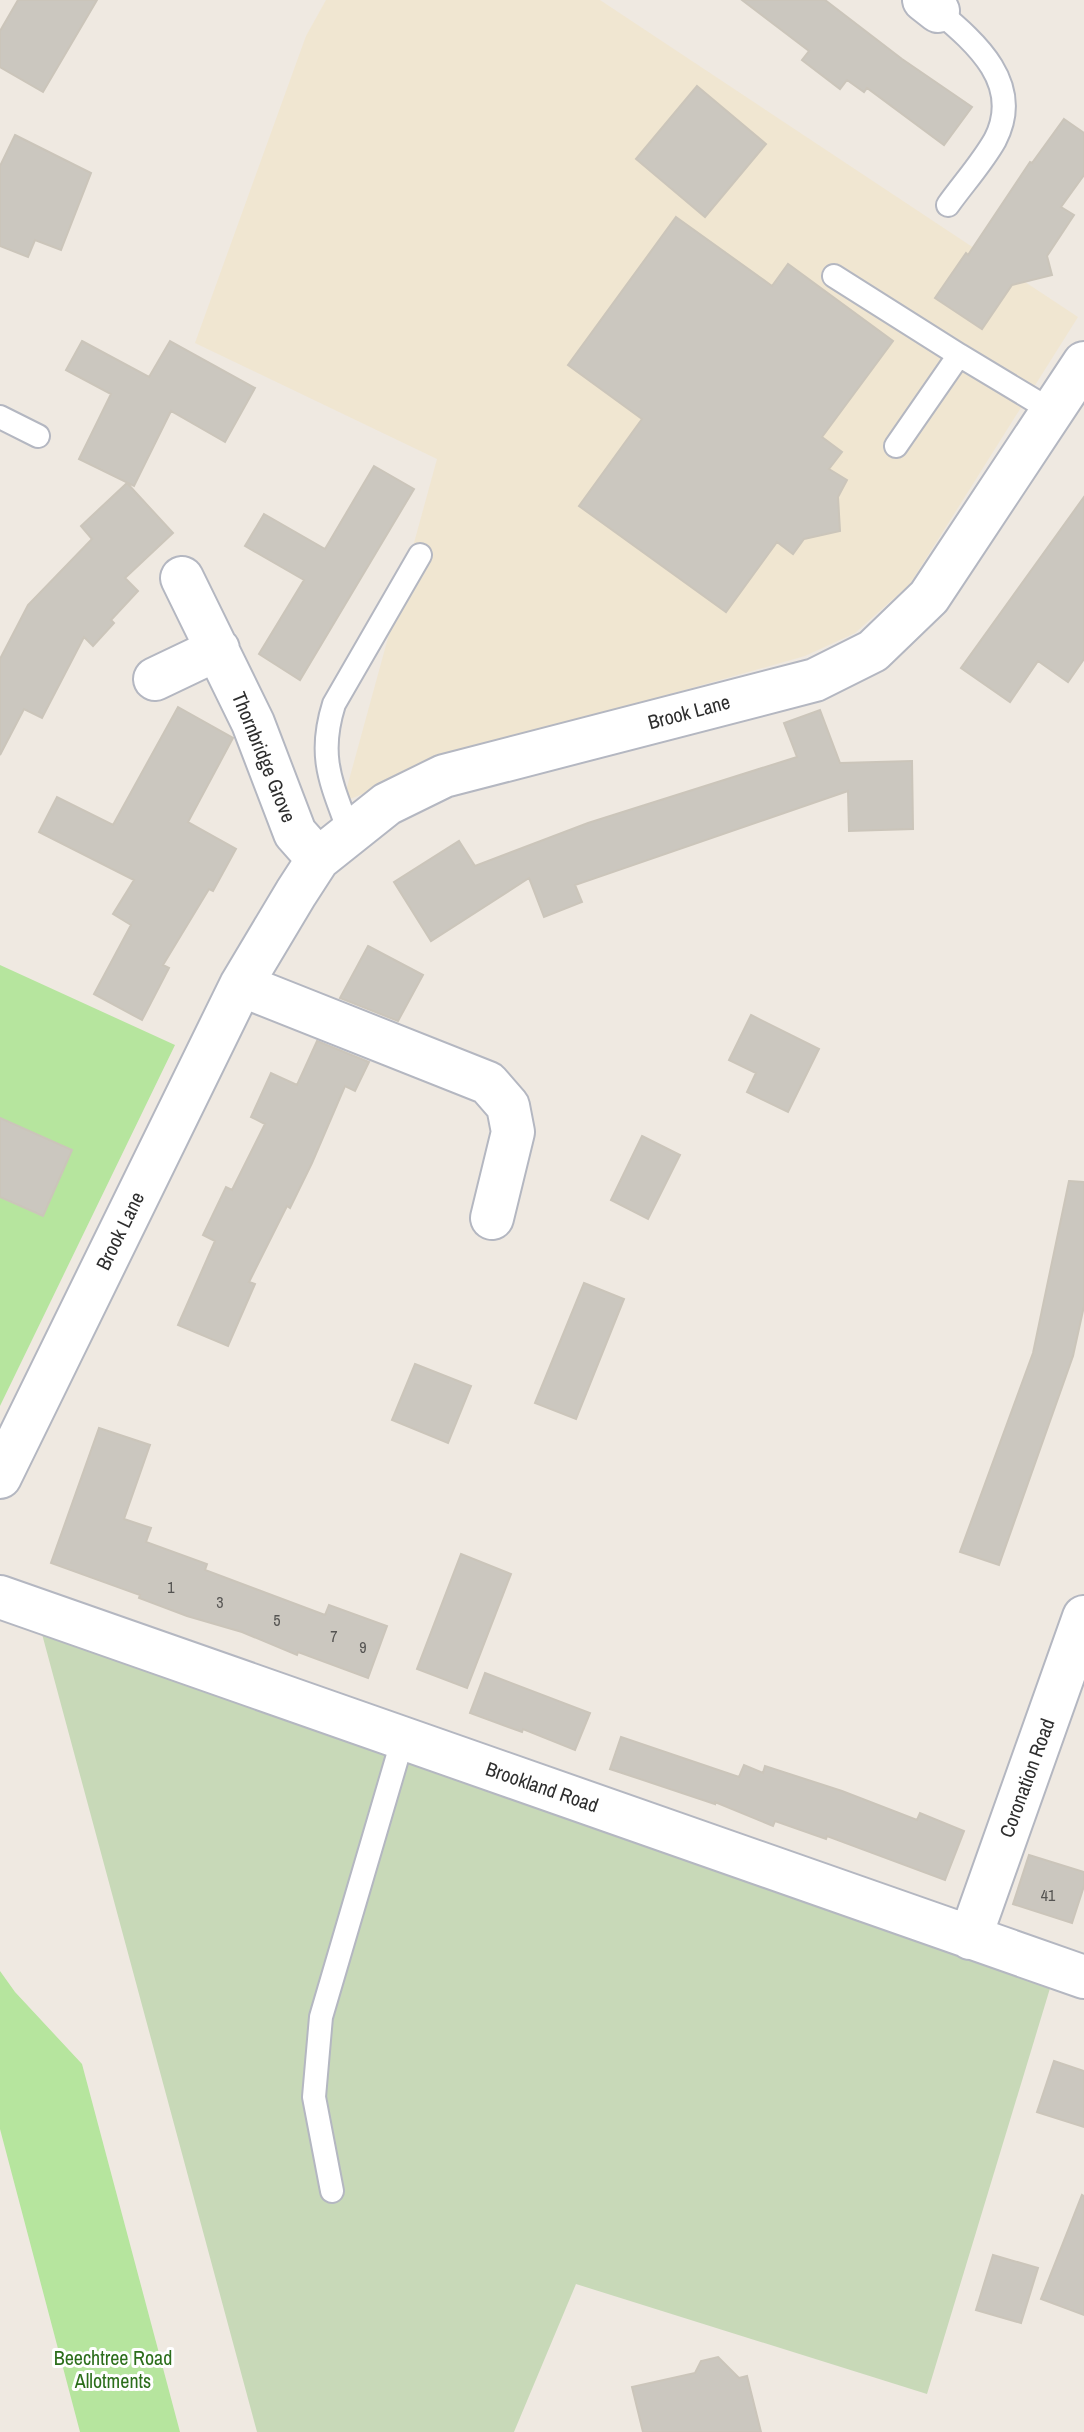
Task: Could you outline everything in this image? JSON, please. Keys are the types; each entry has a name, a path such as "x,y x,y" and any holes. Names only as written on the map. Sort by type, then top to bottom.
{"street":[{"name":"Brook Lane","path":"0,1477 241,985 334,846 387,804 444,776 815,680 873,651 929,597 1084,363"},
{"name":"Thornbridge Grove","path":"182,578 269,761 295,833 334,846"},
{"path":"155,679 218,649"},
{"path":"241,985 488,1083 508,1106 513,1132 492,1218"},
{"name":"Brookland Road","path":"0,1597 1084,1977"},
{"name":"Coronation Road","path":"970,1938 1084,1617"}],"lane":[{"path":"931,6 973,39 991,62 1001,88 1003,117 995,139 948,205"},
{"path":"834,276 1052,411"},
{"path":"896,446 959,355"},
{"path":"0,417 38,436"},
{"path":"334,846 325,730 334,704 420,555"},
{"path":"332,2191 314,2097 321,2017 403,1738"}],"shaded area":[{"path":"326,0 600,0 1078,317 910,584 855,633 805,656 462,753 343,802 437,459 195,343 306,36"}],"green space":[{"path":"0,965 175,1045 0,1406"},
{"path":"42,1634 1051,1985 927,2394 576,2284 514,2432 257,2432"},
{"name":"Beechtree Road Allotments","path":"0,1971 15,1992 82,2064 180,2432 80,2432 0,2129"}],"building":[{"path":"18,0 97,0 43,92 0,67 0,31"},
{"path":"742,0 825,0 972,107 944,145 867,88 864,92 847,80 840,89 802,60 809,51"},
{"path":"697,86 766,144 705,217 636,159"},
{"path":"1064,119 1084,133 1084,175 1061,207 1074,215 1047,256 1052,275 1012,285 982,329 935,298 966,253 968,255 1030,162"},
{"path":"15,135 91,173 61,250 35,240 28,257 0,246 0,166"},
{"path":"676,217 772,286 788,264 893,341 822,437 842,452 829,469 847,480 838,497 840,531 804,539 793,554 777,542 726,612 579,506 642,419 568,365"},
{"path":"82,341 149,377 170,341 255,388 225,442 171,411 134,486 79,459 111,394 66,370"},
{"path":"374,466 414,489 300,680 259,654 304,580 245,546 264,514 325,549"},
{"path":"127,483 173,533 125,578 138,591 111,620 114,623 93,646 84,637 42,718 24,709 0,755 0,659 28,605 92,539 81,526"},
{"path":"1084,497 1084,659 1068,682 1038,661 1010,702 961,668"},
{"path":"178,707 233,738 188,822 236,849 213,891 209,889 163,965 169,968 142,1020 94,994 131,925 113,914 134,880 39,832 57,797 113,825"},
{"path":"820,710 840,763 912,761 913,829 849,831 848,791 575,885 582,902 544,917 529,878 431,941 394,882 459,841 475,866 588,823 797,757 784,723"},
{"path":"368,946 423,975 398,1021 340,998"},
{"path":"751,1015 819,1049 788,1112 747,1092 756,1073 729,1060"},
{"path":"317,1041 369,1062 355,1091 345,1086 290,1208 287,1206 249,1282 255,1284 228,1346 178,1325 215,1241 203,1235 226,1187 232,1190 265,1124 251,1117 271,1073 297,1085"},
{"path":"0,1118 72,1150 43,1216 0,1197"},
{"path":"642,1136 680,1155 648,1219 611,1200"},
{"path":"1069,1181 1084,1182 1084,1306 1073,1356 999,1565 960,1552 1033,1353"},
{"path":"584,1283 624,1299 576,1419 535,1403"},
{"path":"415,1364 471,1386 448,1443 392,1420"},
{"path":"99,1428 150,1445 124,1519 151,1528 146,1542 207,1564 205,1570 325,1615 329,1605 387,1626 368,1678 298,1652 297,1655 242,1632 187,1616 139,1598 140,1595 51,1563"},
{"path":"461,1554 511,1574 467,1688 417,1669"},
{"path":"485,1673 590,1713 575,1750 523,1729 522,1732 470,1713"},
{"path":"621,1737 739,1777 744,1765 763,1773 765,1766 917,1820 920,1813 964,1831 945,1880 827,1836 826,1839 775,1821 773,1826 715,1802 610,1769"},
{"path":"1029,1855 1084,1872 1084,1886 1072,1923 1013,1904"},
{"path":"1054,2061 1084,2071 1084,2127 1037,2112"},
{"path":"1084,2196 1084,2315 1041,2299"},
{"path":"993,2255 1038,2268 1021,2323 976,2310"},
{"path":"718,2357 739,2378 747,2376 761,2432 643,2432 632,2387 695,2373 701,2361"}]}
